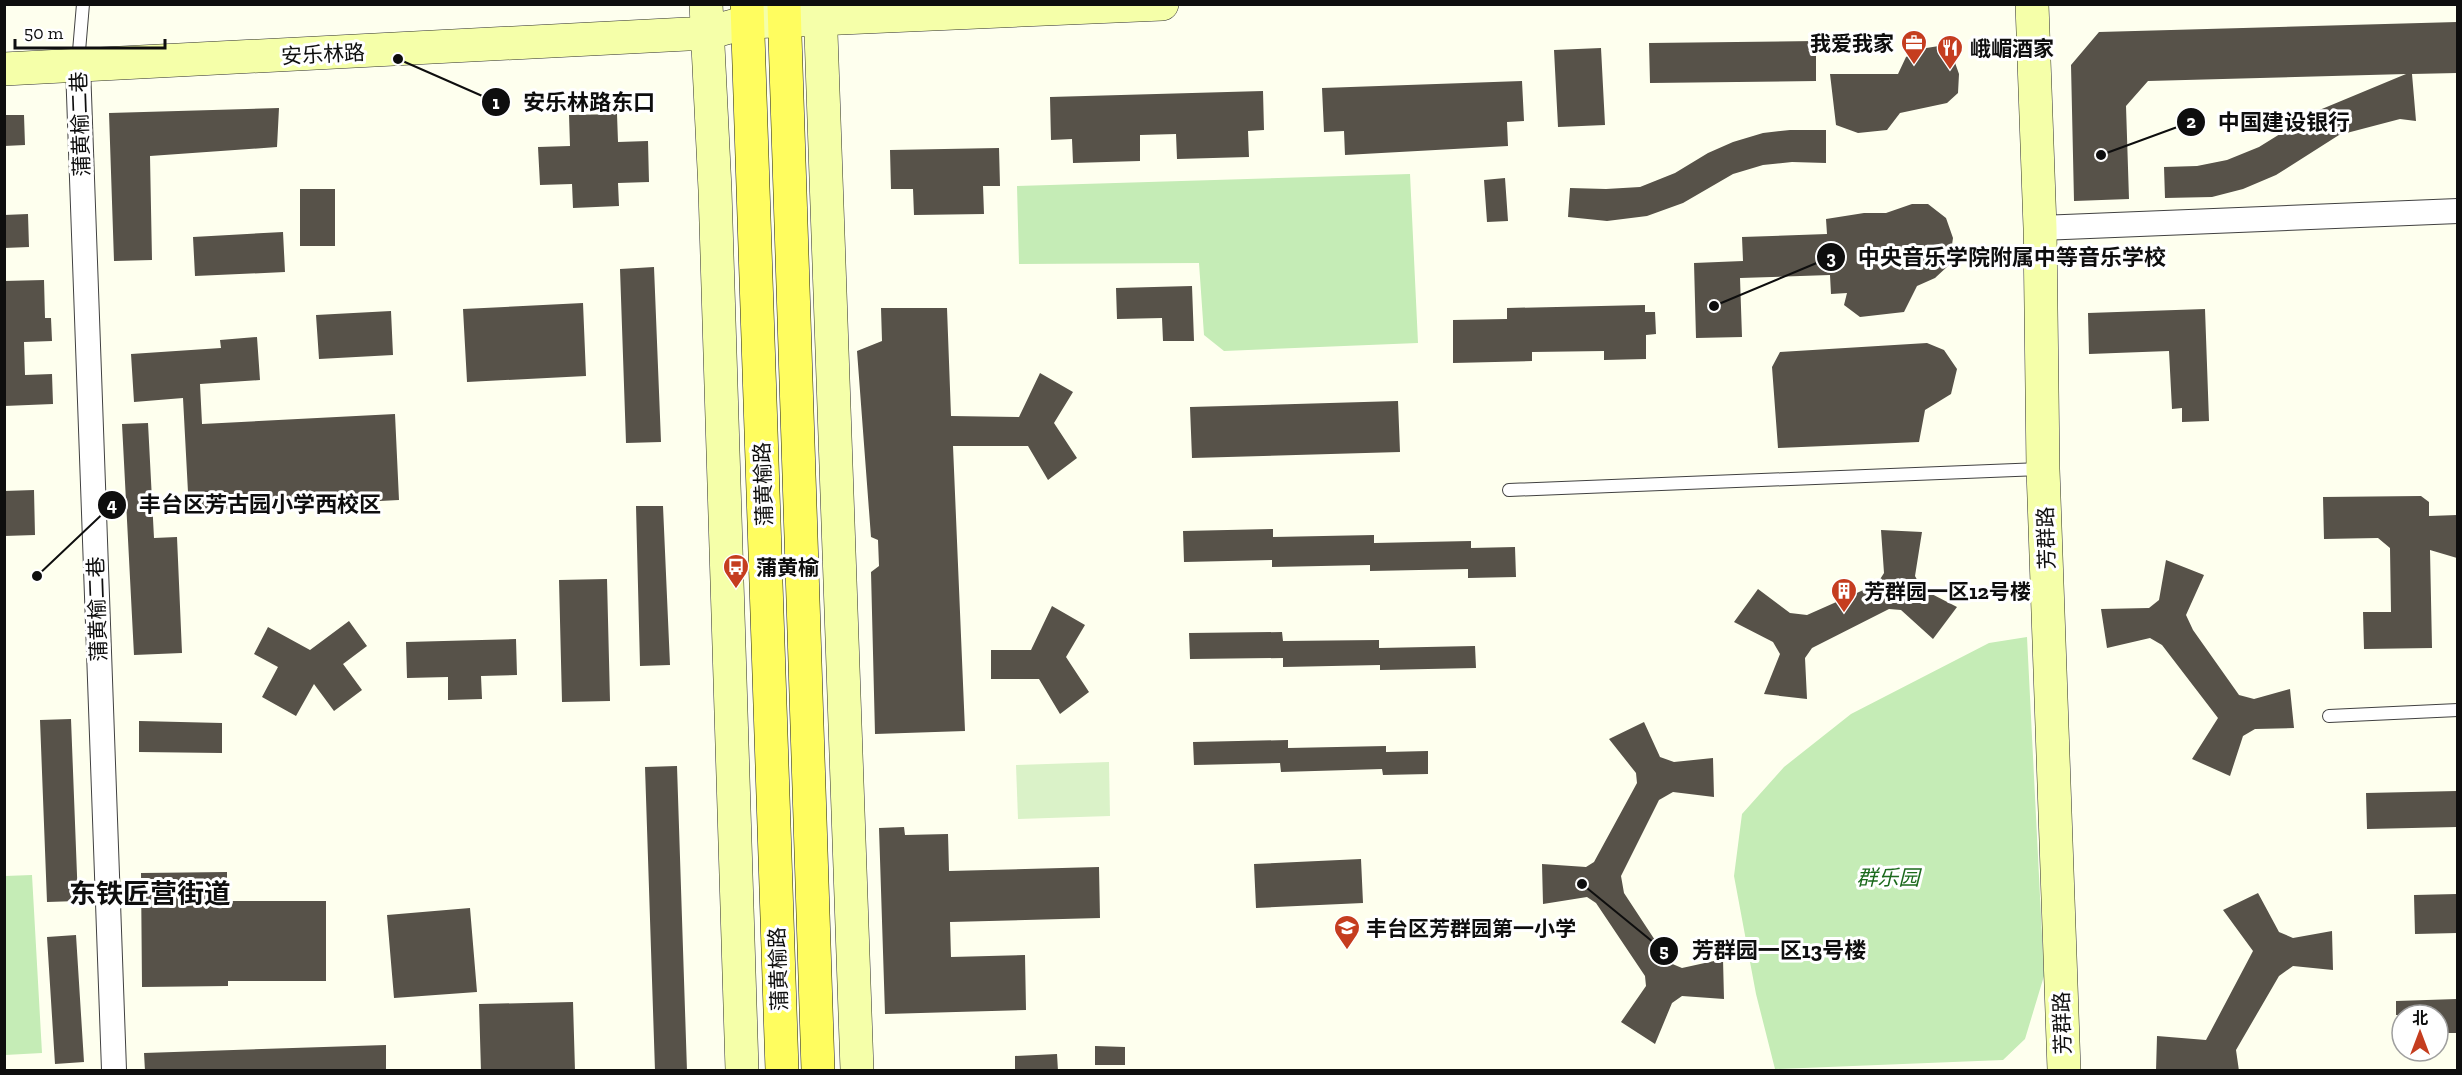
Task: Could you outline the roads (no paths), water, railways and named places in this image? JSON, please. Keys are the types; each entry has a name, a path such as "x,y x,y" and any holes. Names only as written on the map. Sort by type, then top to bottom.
{"main road":[{"name":"蒲黄榆路","path":"767,11 782,1071"},
{"name":"蒲黄榆路","path":"767,11 818,1071"}],"street":[{"name":"安乐林路","path":"4,69 78,67 707,19 767,11 820,12 1162,4"},
{"name":"芳群路","path":"2032,4 2040,228 2043,469 2064,1071"},
{"path":"820,12 857,1071"},
{"path":"707,19 742,1071"},
{"name":"蒲黄榆二巷","path":"78,67 114,1071"},
{"path":"2040,228 2457,211"}],"lane":[{"name":"蒲黄榆二巷","path":"78,67 83,4"},
{"path":"1509,490 2043,469"},
{"path":"2329,716 2457,710"}],"place":[{"name":"安乐林路东口","path":"398,59"},
{"name":"我爱我家","path":"1914,66"},
{"name":"峨嵋酒家","path":"1950,71"},
{"name":"中国建设银行","path":"2101,155"},
{"name":"中央音乐学院附属中等音乐学校","path":"1714,306"},
{"name":"丰台区芳古园小学西校区","path":"37,576"},
{"name":"蒲黄榆","path":"736,590"},
{"name":"芳群园一区12号楼","path":"1844,614"},
{"name":"芳群园一区13号楼","path":"1582,884"},
{"name":"丰台区芳群园第一小学","path":"1347,951"}],"district":[{"name":"东铁匠营街道","path":"150,894"}],"park label":[{"name":"群乐园","path":"1888,877"}]}
